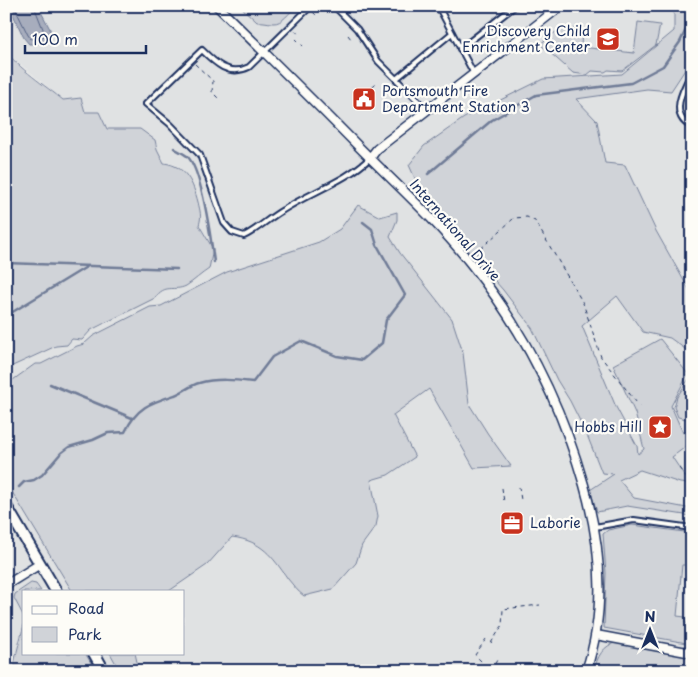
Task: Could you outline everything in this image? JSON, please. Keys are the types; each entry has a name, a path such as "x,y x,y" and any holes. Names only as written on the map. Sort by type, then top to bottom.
{"street":[{"name":"International Drive","path":"217,6 410,196 468,260 505,309 542,374 558,408 578,461 595,527 600,581 596,635 586,671"},
{"path":"370,158 378,149 427,110 561,6"},
{"path":"6,506 55,590"},
{"path":"6,585 40,564"},
{"path":"596,635 692,653"},
{"path":"95,654 104,671"}],"lane":[{"path":"311,6 250,67 238,71 220,67 202,50 146,104 170,124 200,155 224,223 232,232 244,236 282,210 359,168 370,158"},
{"path":"334,6 357,30 378,61 427,110"},
{"path":"438,6 474,74"},
{"path":"460,49 515,6"},
{"path":"396,80 452,33"},
{"path":"692,72 681,94 679,111 683,122 692,127"},
{"path":"595,527 634,520 692,528"}],"path":[{"path":"348,36 351,39"},
{"path":"296,39 303,46"},
{"path":"191,60 213,81 212,92 218,98"},
{"path":"367,92 380,79"},
{"path":"468,260 514,218 527,217 535,221 583,303 601,357 640,407"},
{"path":"679,468 692,485"},
{"path":"519,487 521,500"},
{"path":"502,488 504,502"},
{"path":"491,643 502,626 503,609 540,605"},
{"path":"486,639 475,654 488,671"},
{"path":"491,671 497,660"}],"shaded area":[{"path":"6,6 692,6 692,671 96,671 86,654 185,654 185,590 40,590 36,584 31,583 14,598 22,613 22,632 12,671 6,671 6,369 56,346 67,345 72,339 82,340 91,330 106,324 159,292 173,287 184,287 208,269 213,249 199,225 173,164 164,163 155,140 130,129 107,129 99,112 85,112 81,98 63,100 6,51"}],"green space":[{"path":"240,6 296,6 283,20 273,23 257,22"},
{"path":"672,6 692,6 692,59 671,91 647,89 576,99 597,121 605,163 625,165 656,231 692,295 692,354 670,338 643,332 617,296 582,326 616,407 637,446 638,454 644,449 635,413 613,365 660,339 688,374 671,406 683,433 692,428 692,442 672,457 690,484 680,483 640,470 619,480 634,498 692,509 691,516 627,506 597,512 590,490 614,474 602,473 587,435 557,380 532,328 503,290 426,203 409,165 424,146 464,118 543,79 622,74 674,31"},
{"path":"638,22 660,25 656,45 622,71 592,71 587,75 573,73 540,44 561,28 582,30 581,47 634,53"},
{"path":"6,51 25,70 63,100 81,98 85,112 99,112 107,129 140,129 155,140 164,163 178,168 191,182 200,211 199,225 213,249 209,269 186,286 166,289 155,298 91,330 82,340 72,339 67,345 56,346 6,369"},
{"path":"358,205 380,217 397,212 397,220 390,237 400,253 452,319 463,353 469,404 511,466 474,468 429,389 393,415 415,457 388,475 371,480 378,516 376,526 362,545 356,563 333,589 304,596 288,579 277,563 259,546 232,537 207,565 170,590 71,590 6,482 6,385 35,364 41,364 84,344 93,336 150,307 161,306 227,272 319,242 340,229"},
{"path":"692,374 692,419 690,420 678,417 674,407 677,397"},
{"path":"632,525 692,533 692,565 682,565 677,616 685,617 685,623 692,624 692,644 604,628 606,573 603,534 608,530"},
{"path":"31,583 36,584 40,590 22,590 22,613 14,598 15,594"},
{"path":"22,632 22,654 86,654 96,671 12,671"},
{"path":"618,642 692,655 692,671 594,671 602,652 608,646"},
{"path":"111,654 135,654 139,671 120,671"}],"water":[{"path":"9,6 38,6 50,29 51,36 41,43 29,44 24,38"}],"waterway":[{"path":"428,174 492,120 536,95 631,83 663,66 680,42 692,17"},
{"path":"174,148 188,157 198,176 214,262"},
{"path":"19,487 24,482 34,480 42,475 61,453 69,447 93,440 108,433 125,432 134,417 151,404 206,381 253,382 272,357 301,341 337,356 362,360 382,343 386,320 405,295 377,245 372,229 363,222"},
{"path":"6,263 177,269"},
{"path":"6,316 88,266"},
{"path":"50,384 132,418"}],"place":[{"name":"Discovery Child Enrichment Center","path":"608,39"},
{"name":"Portsmouth Fire Department Station 3","path":"364,99"},
{"name":"Hobbs Hill","path":"660,427"},
{"name":"Laborie","path":"512,523"}]}
